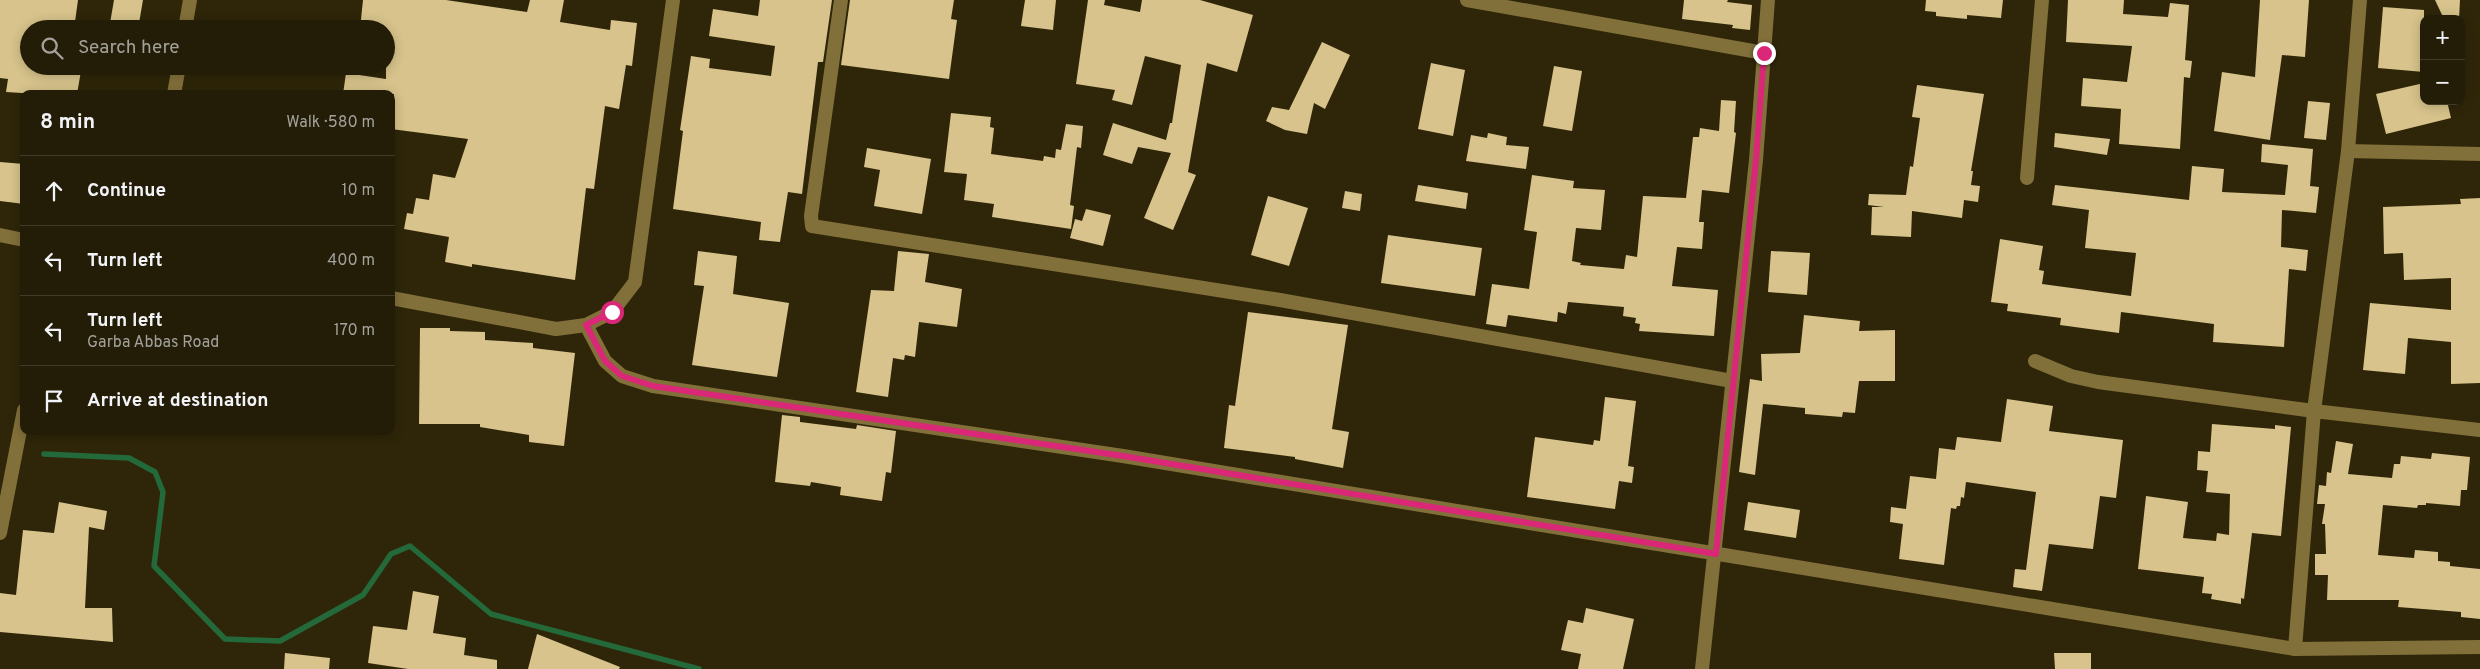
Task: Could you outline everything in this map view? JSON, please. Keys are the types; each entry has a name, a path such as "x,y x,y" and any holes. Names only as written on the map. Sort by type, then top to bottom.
{"street":[{"path":"187,20 190,0"},
{"path":"395,299 556,329 586,325 612,312 635,282 673,0"},
{"path":"841,0 811,216 812,226 1280,300 1732,381"},
{"path":"1467,0 1764,53"},
{"path":"1702,669 1716,554 1732,381 1756,160 1768,0"},
{"path":"2027,178 2042,0"},
{"path":"2295,649 2314,411 2348,151 2360,0"},
{"path":"175,90 177,75"},
{"path":"2348,151 2480,154"},
{"path":"0,235 20,239"},
{"path":"586,325 605,361 610,366 622,376 653,386 1123,456 2295,649 2480,647"},
{"path":"2035,361 2071,376 2098,382 2314,411 2480,430"},
{"path":"0,533 20,430"}],"building":[{"path":"0,0 78,0 75,20 20,20 20,75 80,75 78,90 20,90 20,93 6,92 8,79 0,78"},
{"path":"114,0 143,0 140,20 111,20"},
{"path":"363,0 446,0 527,12 530,0 564,0 560,22 610,30 611,20 637,23 632,66 626,65 619,109 605,106 594,189 586,188 575,280 472,264 472,267 445,262 449,237 404,229 407,213 413,214 416,198 429,200 433,174 455,178 468,139 395,130 395,90 344,90 346,75 386,79 386,75 395,75 395,20 361,20"},
{"path":"760,0 832,0 823,62 818,62 802,194 788,192 780,242 759,240 761,222 673,209 683,131 680,130 691,56 710,59 709,68 771,76 775,46 709,36 713,9 758,16"},
{"path":"850,0 954,0 951,19 957,20 949,79 841,65"},
{"path":"1025,0 1056,0 1053,30 1021,26"},
{"path":"1088,0 1105,0 1104,5 1140,12 1142,0 1200,0 1253,15 1237,72 1207,63 1188,172 1196,175 1173,230 1144,218 1171,153 1138,147 1132,164 1103,155 1113,123 1166,140 1170,123 1172,123 1181,65 1145,56 1132,105 1112,100 1115,90 1076,84"},
{"path":"1684,0 1728,0 1727,2 1752,5 1750,30 1732,28 1733,25 1682,19"},
{"path":"1926,0 2003,0 2001,18 1967,15 1967,19 1936,16 1936,12 1925,11"},
{"path":"2068,0 2124,0 2123,14 2168,17 2170,3 2189,5 2185,60 2192,61 2190,78 2184,77 2180,149 2119,144 2121,109 2081,106 2083,78 2127,82 2132,46 2066,42"},
{"path":"2260,0 2309,0 2305,57 2282,55 2270,140 2214,131 2222,72 2255,77"},
{"path":"2435,0 2460,0 2459,15 2442,15"},
{"path":"2383,7 2424,10 2424,15 2420,15 2420,72 2378,68"},
{"path":"1322,42 1350,55 1325,109 1314,103 1307,134 1285,130 1266,121 1272,107 1289,110"},
{"path":"1431,63 1465,70 1453,136 1418,129"},
{"path":"1554,66 1582,71 1572,131 1543,126"},
{"path":"2420,84 2420,105 2448,105 2451,118 2386,134 2376,94"},
{"path":"1917,85 1984,94 1971,171 1973,171 1971,185 1980,186 1978,202 1964,200 1962,218 1912,211 1911,237 1871,235 1872,207 1884,207 1868,205 1869,194 1906,195 1910,166 1913,167 1920,118 1912,117"},
{"path":"1721,100 1736,101 1734,132 1736,133 1729,193 1702,190 1699,222 1704,222 1702,249 1677,247 1672,286 1718,290 1714,336 1639,331 1640,324 1635,323 1636,318 1623,316 1624,307 1568,302 1566,314 1558,312 1557,322 1508,315 1506,327 1486,324 1492,284 1529,289 1537,232 1524,230 1532,175 1574,181 1573,188 1605,190 1601,230 1576,228 1572,261 1581,263 1580,265 1624,269 1626,255 1637,257 1643,196 1686,198 1693,137 1699,137 1700,128 1719,131"},
{"path":"2308,101 2330,103 2326,140 2304,138"},
{"path":"951,113 991,117 990,127 994,128 991,154 1043,161 1044,156 1055,158 1056,149 1061,150 1066,124 1083,126 1081,148 1077,147 1070,205 1074,206 1071,229 992,217 994,204 964,200 967,174 944,172"},
{"path":"1488,133 1507,137 1506,145 1529,147 1526,169 1466,161 1471,135 1487,138"},
{"path":"2055,133 2110,139 2107,155 2054,147"},
{"path":"2262,144 2313,149 2310,186 2319,187 2316,213 2282,210 2281,247 2308,250 2306,271 2289,269 2284,347 2213,342 2214,324 2121,312 2119,333 2060,325 2061,318 2007,311 2008,304 1991,302 2000,239 2043,246 2039,270 2044,271 2042,284 2131,296 2136,253 2085,248 2089,210 2052,205 2055,185 2189,200 2192,166 2224,169 2222,192 2285,195 2288,165 2261,162"},
{"path":"867,148 931,159 922,214 874,206 880,170 864,167"},
{"path":"0,162 20,164 20,204 0,201"},
{"path":"1418,185 1468,193 1466,209 1415,201"},
{"path":"1345,191 1362,194 1360,211 1342,208"},
{"path":"1268,196 1308,208 1289,266 1251,255"},
{"path":"2480,198 2480,383 2451,384 2451,342 2408,338 2405,374 2363,370 2370,303 2451,310 2451,278 2404,280 2403,253 2384,254 2383,207 2461,204 2460,199"},
{"path":"1086,209 1111,215 1103,246 1070,238 1075,219 1082,221"},
{"path":"1388,235 1482,248 1475,296 1381,283"},
{"path":"698,251 737,256 733,294 789,303 777,377 692,365 704,286 694,285"},
{"path":"898,251 929,254 925,282 962,289 957,327 919,322 915,357 905,355 904,360 893,358 888,397 856,392 871,290 894,291"},
{"path":"1771,251 1810,253 1807,295 1768,292"},
{"path":"1248,312 1348,325 1332,429 1349,432 1343,468 1295,459 1295,457 1224,448 1229,405 1235,406"},
{"path":"1804,315 1860,321 1859,331 1895,330 1895,381 1859,381 1855,413 1843,412 1842,417 1805,414 1805,408 1763,404 1755,475 1739,472 1750,379 1762,381 1761,354 1800,353"},
{"path":"420,328 450,328 450,331 485,332 485,340 533,343 533,348 575,353 564,446 529,442 529,435 480,427 480,424 419,424"},
{"path":"1605,397 1636,401 1628,466 1634,467 1632,483 1619,481 1615,509 1527,497 1535,437 1593,445 1594,440 1600,441"},
{"path":"2007,399 2053,406 2049,431 2123,440 2116,498 2100,496 2093,549 2049,544 2042,591 2013,587 2015,569 2026,570 2036,492 1966,482 1964,498 1961,497 1960,506 1957,506 1956,509 1951,508 1944,565 1899,559 1903,524 1890,522 1891,507 1906,509 1910,476 1936,479 1939,448 1955,450 1957,437 2001,442"},
{"path":"782,415 800,417 800,422 856,429 857,425 896,431 891,473 886,472 882,501 840,495 841,487 811,482 810,486 775,482"},
{"path":"2212,424 2275,429 2275,425 2291,427 2281,536 2252,533 2244,599 2241,598 2241,604 2211,599 2212,594 2202,593 2204,577 2138,569 2146,496 2188,502 2183,538 2216,541 2217,533 2229,535 2230,494 2206,492 2208,471 2197,470 2198,451 2210,452"},
{"path":"2336,441 2353,444 2348,474 2392,478 2394,464 2400,464 2401,456 2431,459 2432,453 2470,457 2467,490 2461,490 2460,506 2426,503 2426,505 2418,505 2417,508 2383,505 2378,555 2414,558 2415,550 2438,552 2438,561 2450,562 2450,566 2480,569 2480,619 2461,617 2461,612 2398,607 2399,600 2327,600 2328,575 2315,575 2315,554 2326,554 2325,524 2322,524 2325,504 2317,504 2319,485 2326,486 2327,472 2331,473"},
{"path":"59,502 107,511 104,530 89,527 85,608 112,608 113,642 0,632 0,593 16,595 23,530 54,533"},
{"path":"1748,502 1800,510 1796,538 1744,530"},
{"path":"413,591 439,596 433,633 466,638 464,655 497,660 497,669 408,669 368,663 373,626 407,630"},
{"path":"1586,608 1634,619 1623,669 1578,669 1581,654 1561,650 1568,620 1583,623"},
{"path":"537,634 620,667 619,669 528,669"},
{"path":"285,653 330,658 329,669 284,669"},
{"path":"2054,653 2091,653 2091,669 2055,669"}],"waterway":[{"path":"44,454 129,458 155,472 163,492 154,566 225,639 280,641 363,595 391,554 410,546 491,614 699,669"}],"route":[{"path":"612,312 586,325 605,361 622,376 653,386 1123,456 1716,554 1732,381 1756,160 1764,53"}]}
